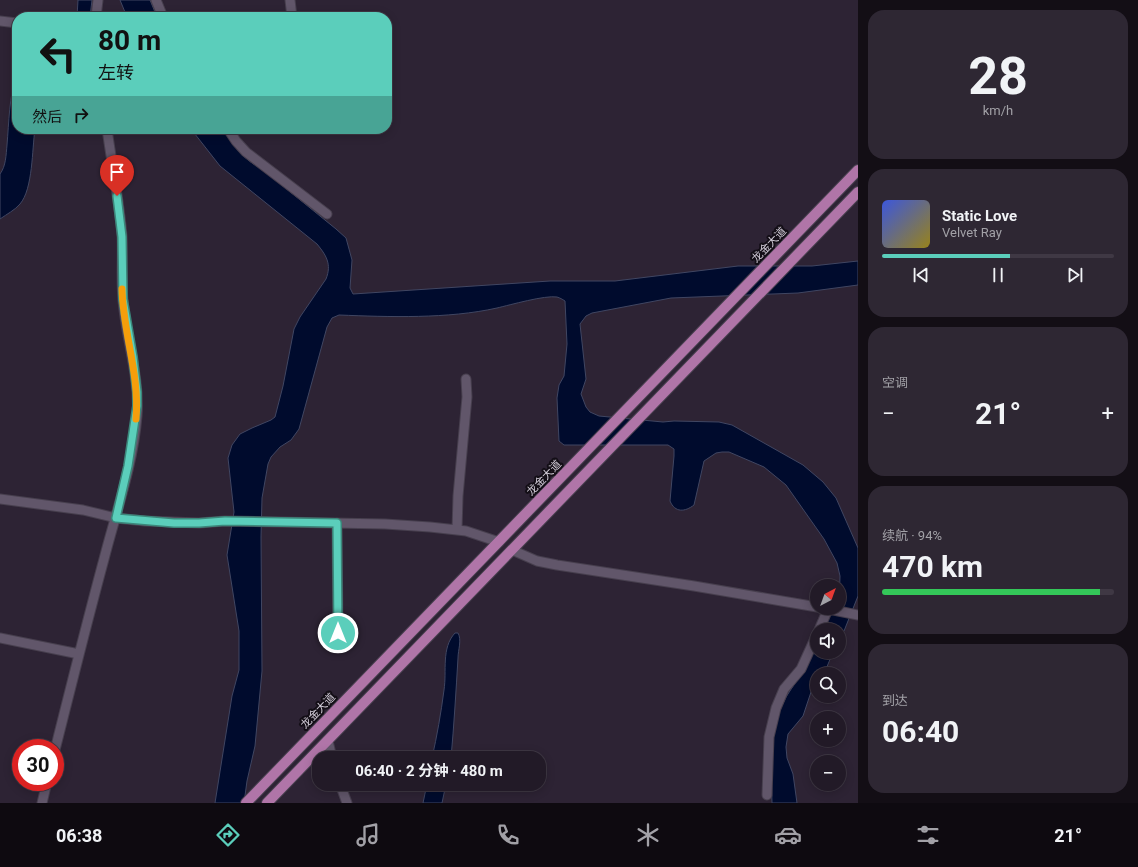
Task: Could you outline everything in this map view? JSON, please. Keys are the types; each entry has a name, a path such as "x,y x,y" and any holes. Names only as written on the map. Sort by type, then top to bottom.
{"main road":[{"name":"龙金大道","path":"246,803 858,170"},
{"path":"267,803 858,192"}],"street":[{"path":"97,12 98,0"},
{"path":"156,0 161,12"},
{"path":"290,0 291,12"},
{"path":"0,21 12,22"},
{"path":"58,739 116,518 128,466 136,419 137,392 133,357 123,299 122,237 108,134"},
{"path":"231,134 246,152 327,214"},
{"path":"457,530 458,496 467,397 466,379"},
{"path":"0,499 83,510 116,518 174,523 225,521 408,525 466,531 499,542"},
{"path":"337,523 338,633"},
{"path":"512,550 534,560 557,565 810,606"},
{"path":"846,613 858,615"},
{"path":"0,638 79,654"},
{"path":"767,795 769,737 776,708 784,689 801,669 810,649"},
{"path":"328,740 330,751"},
{"path":"42,803 45,791"},
{"path":"343,791 347,803"}],"water":[{"path":"78,0 92,0 91,12 77,12"},
{"path":"120,0 150,0 155,12 125,12"},
{"path":"12,94 12,134 34,134 30,179 24,197 16,208 0,219 0,174 5,160"},
{"path":"195,134 226,134 244,157 262,169 346,238 352,260 350,288 353,294 550,281 615,281 738,266 812,266 858,261 858,285 798,293 671,298 592,313 586,316 580,324 586,379 581,394 586,407 590,412 599,416 663,422 719,422 732,425 803,465 823,482 836,498 858,548 858,596 846,626 846,623 826,623 830,615 846,615 846,579 840,579 837,563 824,539 786,485 764,467 729,452 716,453 704,461 694,505 687,509 680,510 675,508 670,501 674,449 668,445 564,445 559,441 557,398 559,385 564,376 567,344 564,300 557,297 544,297 478,312 439,316 398,317 339,315 332,318 327,327 299,429 291,440 280,447 271,457 268,464 262,498 262,671 255,746 247,781 244,803 215,803 232,696 239,670 239,631 227,555 234,512 228,458 232,445 240,434 275,417 283,386 294,329 300,317 328,274 327,260 317,244 220,166"},
{"path":"455,633 458,633 460,642 452,751 433,751 445,683 446,653"},
{"path":"810,657 810,659 830,659 827,667 810,667 810,695 803,716 788,734 786,747 787,758 793,774 797,803 772,803 771,764 775,721 786,697"},
{"path":"426,791 445,791 442,803 423,803"}],"slow traffic":[{"path":"122,289 137,392 136,419"}],"route":[{"path":"117,196 122,237 123,299 126,324 133,357 137,406 128,466 116,518 174,523 225,521 337,523 338,633"}]}
